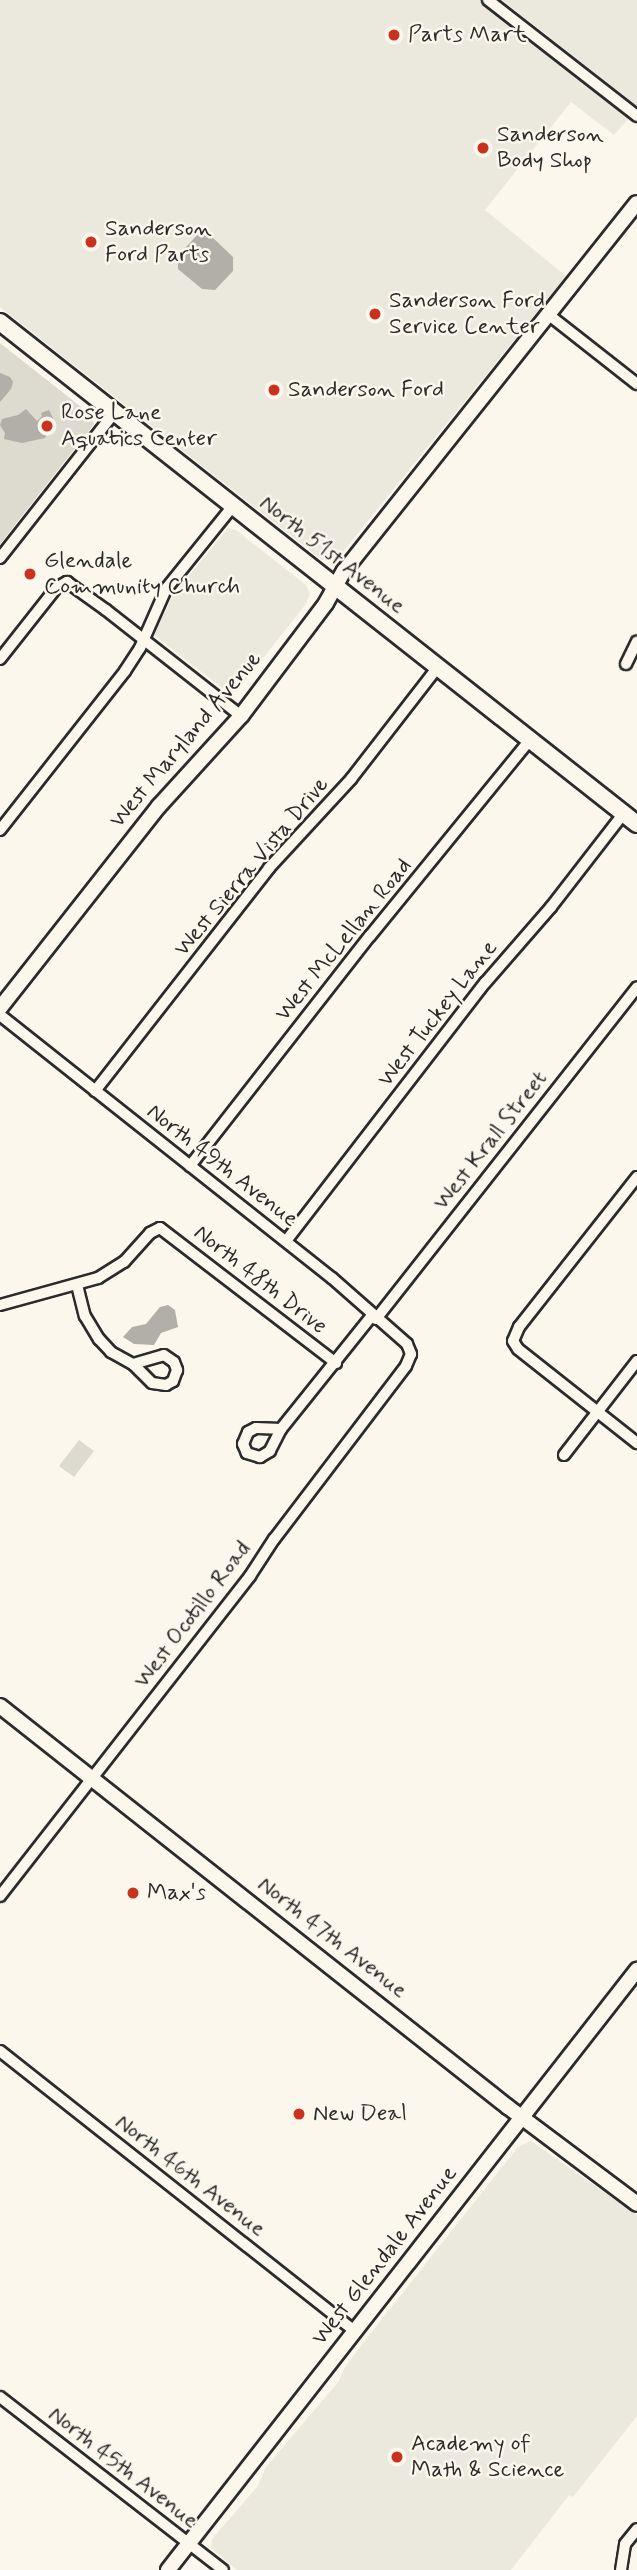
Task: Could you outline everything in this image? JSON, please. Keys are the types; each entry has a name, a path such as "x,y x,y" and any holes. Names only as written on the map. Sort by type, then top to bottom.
{"main road":[{"name":"North 51st Avenue","path":"0,322 637,824"}],"street":[{"path":"488,0 637,116"},
{"name":"West Maryland Avenue","path":"0,1008 159,806 241,716 344,571 636,205"},
{"path":"549,315 637,384"},
{"path":"0,558 114,412"},
{"path":"0,830 125,671 144,639 166,589 233,506"},
{"path":"0,659 55,588 66,582 144,639 241,716"},
{"path":"626,664 637,641"},
{"name":"West Sierra Vista Drive","path":"95,1091 269,868 351,779 438,667"},
{"name":"West McLellan Road","path":"190,1166 370,936 530,740"},
{"name":"West Tuckey Lane","path":"286,1241 485,983 551,907 624,813"},
{"name":"West Krall Street","path":"281,1429 375,1316 637,987"},
{"name":"North 49th Avenue","path":"0,1016 286,1241 375,1316 407,1345 411,1354"},
{"path":"637,1177 519,1328 513,1341 519,1349 637,1443"},
{"name":"North 48th Drive","path":"76,1285 117,1268 150,1233 160,1228 336,1363"},
{"path":"0,1305 76,1285 85,1315 99,1339 111,1352 133,1364"},
{"name":"West Ocotillo Road","path":"0,1896 250,1576 274,1539 406,1366 411,1354"},
{"path":"564,1455 637,1361"},
{"name":"North 47th Avenue","path":"0,1706 522,2117 637,2204"},
{"name":"West Glendale Avenue","path":"168,2570 637,1970"},
{"name":"North 46th Avenue","path":"0,2051 355,2331"},
{"name":"North 45th Avenue","path":"0,2397 223,2570"},
{"path":"621,2570 625,2544 637,2529"}],"shaded area":[{"path":"0,0 482,0 630,117 614,135 571,102 485,210 566,276 337,559 322,560 0,307"},
{"path":"502,0 637,0 637,106"},
{"path":"198,234 211,236 233,257 233,271 215,290 202,289 178,269 178,256"},
{"name":"Rose Lane Aquatics Center","path":"0,343 90,414 94,424 0,544"},
{"path":"0,373 10,377 13,382 11,389 0,402"},
{"path":"26,409 37,421 42,416 41,413 49,410 56,424 49,427 45,438 22,443 4,439 5,433 0,425 2,419 18,415"},
{"path":"228,528 236,530 306,585 310,594 305,605 237,691 230,694 155,636 173,595"},
{"path":"168,1305 175,1310 178,1327 161,1333 154,1345 134,1344 123,1337 132,1327 146,1324 160,1307"},
{"path":"79,1440 94,1451 74,1477 59,1466"},
{"path":"531,2141 637,2215 637,2416 573,2497 569,2495 511,2570 237,2570 211,2548 212,2539 257,2487 266,2467 339,2381 345,2367 367,2338 518,2147"}],"place":[{"name":"Parts Mart","path":"394,35"},
{"name":"Sanderson Body Shop","path":"483,148"},
{"name":"Sanderson Ford Parts","path":"91,242"},
{"name":"Sanderson Ford Service Center","path":"375,314"},
{"name":"Sanderson Ford","path":"274,390"},
{"name":"Rose Lane Aquatics Center","path":"47,426"},
{"name":"Glendale Community Church","path":"30,574"},
{"name":"Max's","path":"133,1893"},
{"name":"New Deal","path":"299,2114"},
{"name":"Academy of Math & Science","path":"397,2457"}]}
